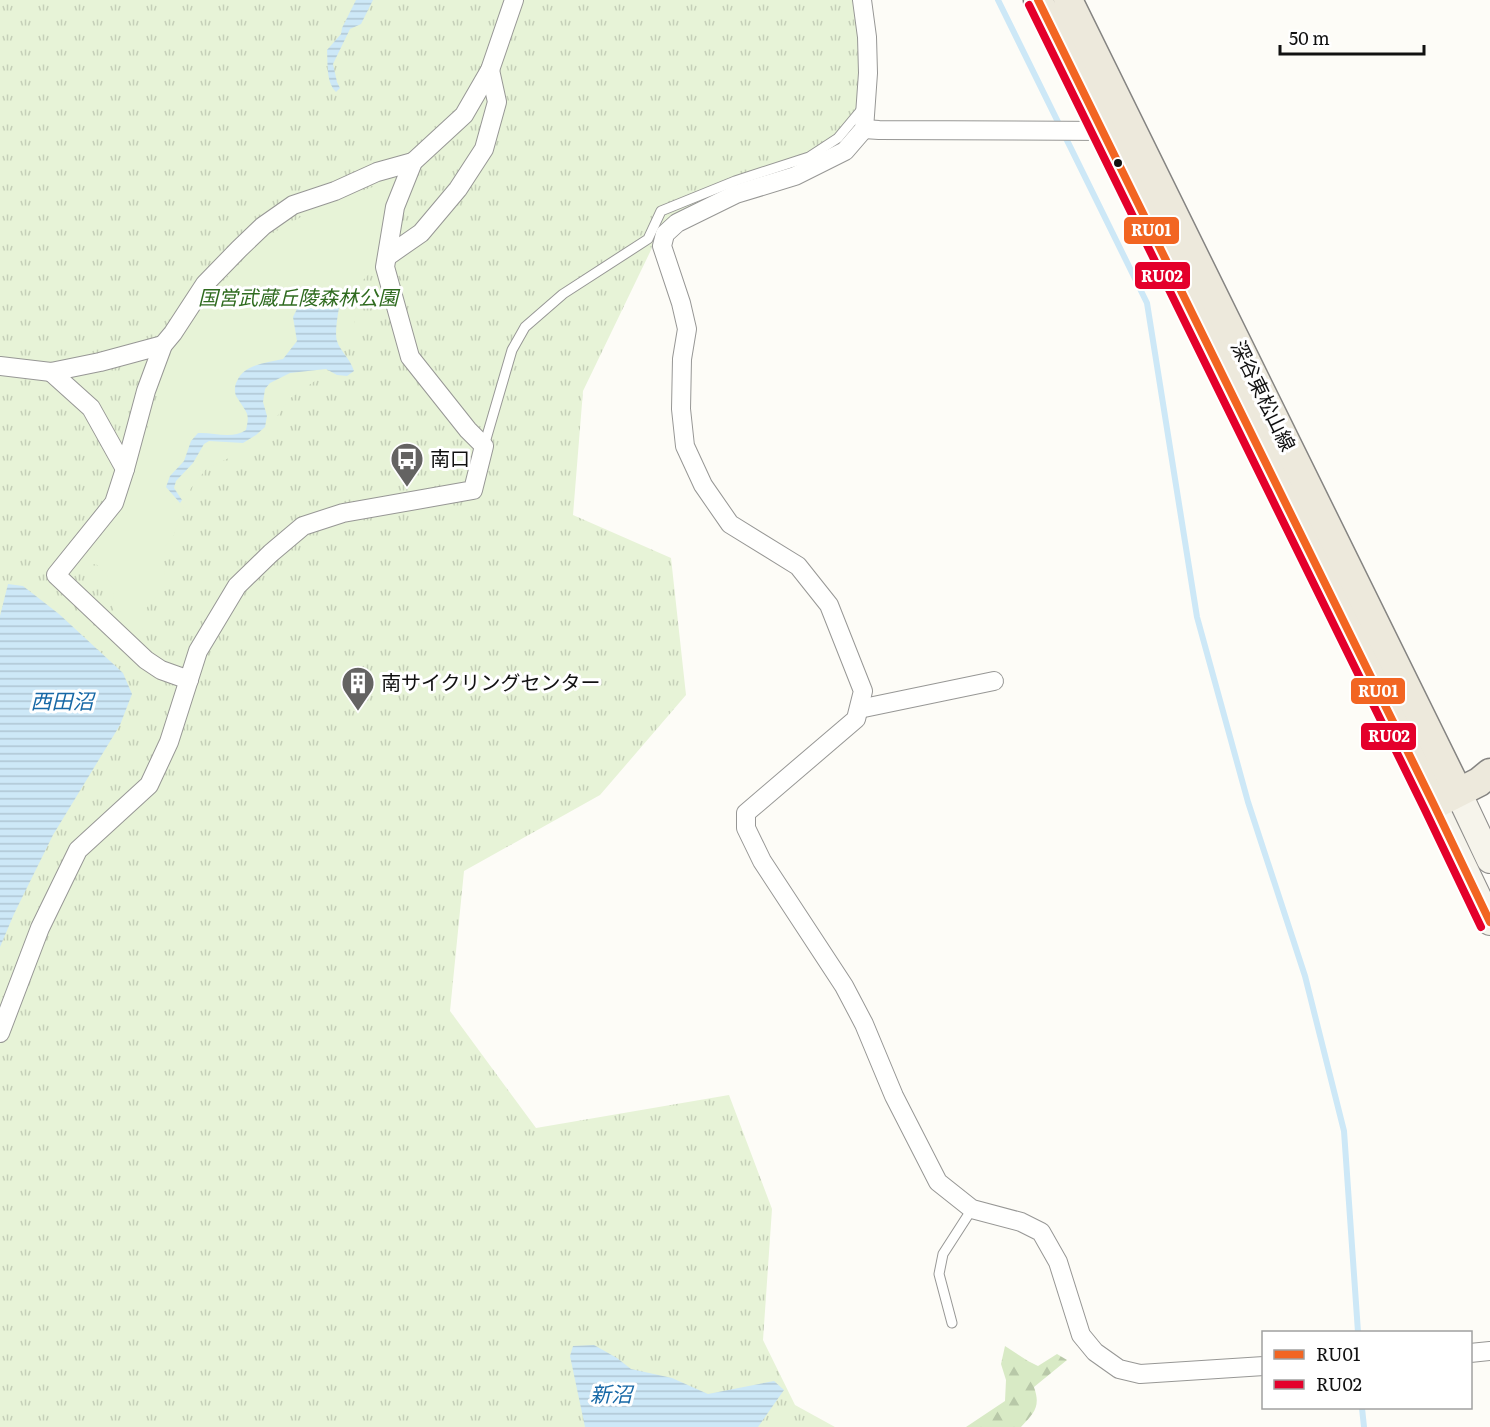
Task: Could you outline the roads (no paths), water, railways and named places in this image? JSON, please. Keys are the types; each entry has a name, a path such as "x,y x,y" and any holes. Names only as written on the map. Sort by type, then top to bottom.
{"main road":[{"name":"深谷東松山線","path":"1038,0 1446,799"},
{"name":"深谷東松山線","path":"1068,0 1446,799"},
{"path":"1446,799 1479,782 1490,773"},
{"path":"1446,799 1490,860"},
{"path":"1446,799 1490,922"}],"street":[{"path":"0,1033 40,928 78,850 149,785 169,742 198,651 237,586 303,526 343,513 472,490 484,446 468,430 410,357 385,267 395,207 413,162 464,115 490,70 514,0"},
{"path":"862,0 867,37 868,74 864,129 845,151 795,176 735,194 677,222 665,234 662,246 687,329 682,359 681,409 685,446 703,485 730,524 798,566 829,604 863,691 856,718 746,813 747,828 762,861 844,986 864,1024 894,1096 938,1182 972,1209 1022,1222 1041,1232 1058,1262 1081,1335 1095,1352 1119,1369 1140,1374 1262,1366"},
{"path":"387,256 421,233 458,189 484,149 496,102 490,70"},
{"path":"864,129 1049,131 1131,129"},
{"path":"189,680 161,670 146,660 56,575 114,503 146,391 163,345 205,284 263,226 293,205 335,191 377,172 413,162"},
{"path":"0,366 51,372 163,345"},
{"path":"51,372 91,408 125,470"},
{"path":"859,709 994,681"},
{"path":"1472,1353 1490,1352"}],"lane":[{"path":"484,446 512,350 525,327 563,294 648,239 661,211 735,181 809,157 838,138 867,104"},
{"path":"952,1323 939,1274 943,1254 972,1209"}],"water":[{"path":"356,0 373,0 361,24 350,29 333,64 340,88 336,92 329,78 327,50 341,34"},
{"path":"336,290 341,298 336,337 354,371 347,376 337,375 326,369 290,373 270,383 265,389 263,402 267,416 265,427 243,443 209,441 204,444 193,463 176,481 174,488 182,500 180,503 166,487 170,476 184,461 191,441 198,433 234,435 246,430 247,413 235,390 241,375 257,365 283,359 297,341 293,317 303,297 313,292"},
{"name":"西田沼","path":"8,584 23,586 59,614 123,673 132,694 120,725 53,835 0,947 0,616"},
{"name":"新沼","path":"594,1345 631,1369 672,1378 708,1394 774,1381 784,1390 758,1427 585,1427 570,1356 573,1346"}],"waterway":[{"path":"998,0 1147,303 1197,617 1248,802 1305,976 1344,1131 1358,1331"},
{"path":"1362,1409 1364,1427"}],"place":[{"name":"南口","path":"407,488"},
{"name":"南サイクリングセンター","path":"358,712"}],"park label":[{"name":"国営武蔵丘陵森林公園","path":"298,298"}]}
